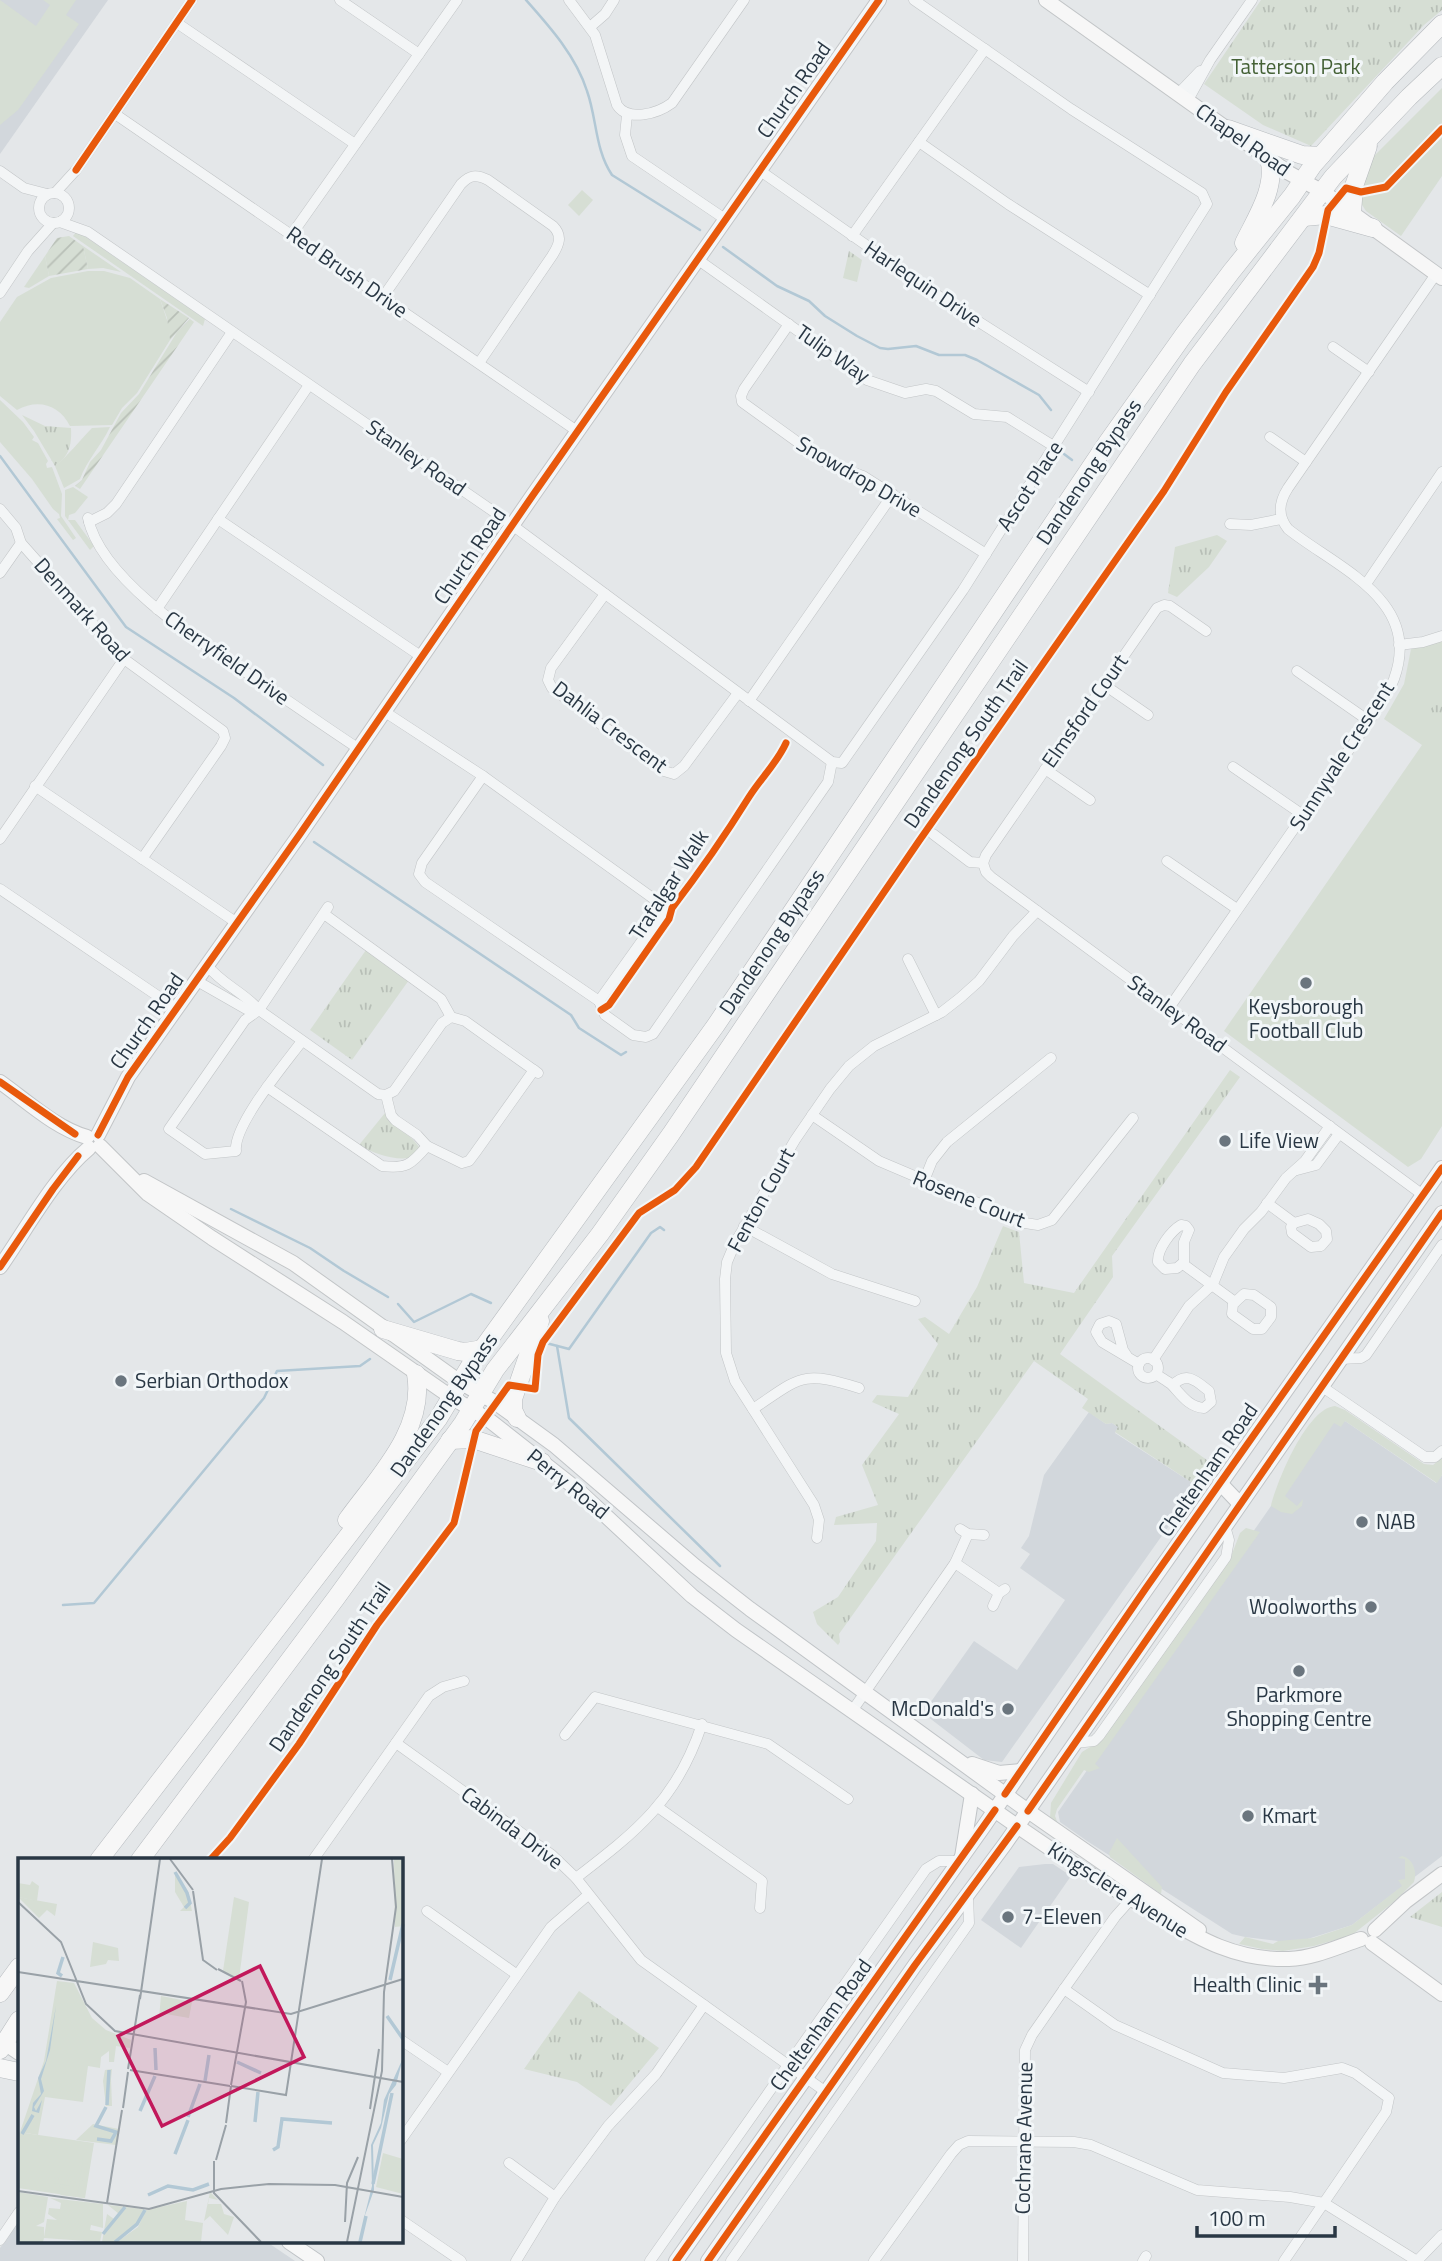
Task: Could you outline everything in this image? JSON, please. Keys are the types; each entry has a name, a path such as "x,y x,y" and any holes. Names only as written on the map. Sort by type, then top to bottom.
{"highway":[{"name":"Dandenong Bypass","path":"101,1858 382,1494 716,1025 1107,443 1231,272 1321,156 1385,82 1442,24"},
{"name":"Dandenong Bypass","path":"142,1858 336,1598 471,1410 495,1370 547,1305 694,1101 1192,364 1334,177 1442,66"},
{"path":"1228,129 1302,155 1321,156"},
{"path":"1353,213 1354,186 1371,136"},
{"path":"1231,272 1268,191 1272,174 1269,159"},
{"path":"1304,218 1326,215 1374,228"},
{"path":"517,1418 513,1410 516,1387 547,1305"},
{"path":"383,1329 457,1351 483,1349"},
{"path":"302,1595 326,1549 407,1433 418,1391 416,1374"},
{"path":"450,1440 473,1439 542,1462"},
{"path":"0,1993 18,1968"},
{"path":"6,2046 18,2022"},
{"path":"0,2068 18,2072"}],"main road":[{"name":"Church Road","path":"0,1267 56,1185 93,1141 128,1077 879,0"},
{"name":"Chapel Road","path":"1045,0 1269,159 1353,213 1439,276"},
{"name":"Perry Road","path":"0,1082 75,1134 93,1141 162,1204 306,1297 416,1374 455,1390 481,1393 517,1418 577,1463 728,1592 1005,1794"},
{"name":"Cheltenham Road","path":"676,2261 961,1860 1220,1483 1442,1168"},
{"name":"Perry Road","path":"130,1174 204,1213 326,1284 455,1390 471,1410 489,1420 618,1526 692,1596 736,1630 995,1810"},
{"path":"1423,1195 1442,1210"},
{"name":"Cheltenham Road","path":"708,2261 915,1965 1028,1811 1442,1210"},
{"path":"1220,1483 1243,1499"},
{"path":"948,1753 999,1773 1020,1771"},
{"path":"961,1860 972,1794"},
{"name":"Kingsclere Avenue","path":"1005,1794 1092,1855 1131,1893"},
{"name":"Kingsclere Avenue","path":"995,1810 1082,1869 1131,1893 1222,1948 1258,1957 1288,1959 1315,1955 1369,1937 1406,1900 1442,1874"},
{"path":"1082,1869 1092,1855"},
{"path":"1369,1937 1442,1994"},
{"path":"292,2244 317,2261"}],"street":[{"path":"0,293 28,251 36,233 41,200 76,170 192,0"},
{"path":"340,0 419,54"},
{"path":"292,234 457,0"},
{"path":"569,0 590,27 601,50 617,105 627,115 635,116 672,103 744,0"},
{"path":"590,27 605,14 614,0"},
{"path":"852,236 985,49 914,0"},
{"path":"1183,97 1252,0"},
{"path":"177,23 355,144"},
{"name":"Ascot Place","path":"836,762 846,760 986,554 1204,212 1207,201 1202,193 1079,115 985,49"},
{"name":"Red Brush Drive","path":"115,114 577,431"},
{"path":"627,115 625,135 632,156 725,219"},
{"path":"919,142 1008,204 1150,295"},
{"path":"28,251 66,216 76,170"},
{"name":"Harlequin Drive","path":"759,170 943,299 1089,393"},
{"path":"0,171 24,188 45,220 57,223"},
{"path":"383,297 466,179 476,175 518,201 553,226 558,232 559,240 552,256 479,363"},
{"path":"24,188 51,194 68,204"},
{"name":"Stanley Road","path":"68,204 88,232"},
{"name":"Stanley Road","path":"57,223 88,232 309,384 512,525 738,693 836,762"},
{"name":"Tulip Way","path":"697,259 873,383 905,393 926,389 936,391 974,414 1007,417 1055,447"},
{"path":"1230,524 1251,525 1281,519 1282,498 1439,276"},
{"name":"Snowdrop Drive","path":"789,324 744,389 742,402 828,464 857,472 986,554"},
{"name":"Cherryfield Drive","path":"232,331 116,504 107,513 89,520 94,538 119,570 170,621 359,749"},
{"path":"1333,346 1369,372"},
{"path":"157,609 309,384"},
{"path":"1270,437 1306,462"},
{"path":"1366,584 1442,472"},
{"path":"749,701 893,494"},
{"name":"Denmark Road","path":"0,509 16,528 21,543 124,659 218,726 225,737 142,859"},
{"path":"218,519 422,657"},
{"name":"Sunnyvale Crescent","path":"1169,1008 1394,680 1399,645 1394,621 1386,604 1366,584 1294,534 1281,519"},
{"path":"0,573 21,543"},
{"name":"Dahlia Crescent","path":"605,594 551,668 547,677 552,688 664,771 674,774 684,766 738,693"},
{"name":"Elmsford Court","path":"983,863 1103,684 1160,606 1170,606 1206,631"},
{"path":"1399,645 1442,636"},
{"path":"0,839 124,659"},
{"path":"1297,671 1368,721"},
{"path":"1103,684 1148,715"},
{"path":"385,712 483,776 662,906 659,917 598,1001"},
{"path":"483,776 422,863 419,874 425,882 598,1001 605,1015 633,1035 646,1037 656,1031 828,782 836,762"},
{"path":"1233,766 1303,815"},
{"path":"1045,769 1090,800"},
{"path":"35,786 237,923"},
{"name":"Stanley Road","path":"933,834 970,862 983,863 988,874 1033,908 1423,1195"},
{"path":"1167,861 1237,909"},
{"path":"0,889 177,1009"},
{"name":"Fenton Court","path":"817,1538 820,1520 814,1505 730,1372 726,1353 726,1271 730,1253 780,1164 839,1077 861,1056 888,1038 936,1015 960,999 979,981 1033,908"},
{"path":"302,1041 243,1124 235,1143 236,1151 205,1154 169,1129 245,1020 258,1010 326,911 437,996 444,1002 451,1017 465,1021 536,1071 469,1161 458,1163 427,1146 393,1117 386,1095"},
{"path":"908,959 936,1015"},
{"path":"207,965 214,975 251,1001 258,1010 373,1091 386,1095"},
{"path":"197,981 246,1009 258,1010"},
{"path":"386,1095 398,1086 442,1023 451,1017"},
{"path":"924,1181 933,1161 947,1142 1051,1058"},
{"path":"267,1087 382,1166 401,1168 415,1160 427,1146"},
{"name":"Rosene Court","path":"812,1115 879,1161 1025,1223 1045,1224 1056,1216 1133,1118"},
{"path":"1153,1360 1189,1306 1212,1285 1224,1258 1286,1178 1307,1158 1330,1126"},
{"path":"1294,1172 1316,1165 1339,1134"},
{"path":"1267,1203 1294,1223"},
{"path":"1185,1225 1189,1232 1184,1244 1183,1264 1168,1270 1158,1264 1158,1253 1177,1227 1185,1225"},
{"path":"744,1226 832,1274 915,1301"},
{"path":"1169,1238 1184,1244"},
{"path":"1340,1359 1366,1355 1442,1245"},
{"path":"1183,1264 1234,1302"},
{"path":"1127,1356 1139,1364"},
{"path":"1146,1359 1153,1360 1157,1366 1156,1374 1149,1378 1143,1377 1138,1370 1139,1364 1146,1359"},
{"path":"1156,1374 1173,1385"},
{"path":"752,1409 791,1384 807,1378 822,1378 859,1388"},
{"path":"1321,1386 1425,1457 1436,1457 1442,1451"},
{"path":"852,1711 955,1563 964,1532 984,1535"},
{"path":"955,1563 1002,1591 993,1606"},
{"path":"314,1858 429,1696 443,1687 464,1681"},
{"path":"565,1735 595,1697 768,1744 848,1799"},
{"path":"576,1878 659,1808 688,1762 702,1724"},
{"name":"Cabinda Drive","path":"396,1744 526,1835 576,1878 641,1960 826,2092"},
{"path":"659,1808 762,1881 760,1908"},
{"name":"Cheltenham Road","path":"650,2261 926,1869 939,1861 961,1860"},
{"name":"Cochrane Avenue","path":"1023,2261 1026,2050 1032,2035 1131,1893"},
{"path":"402,2139 516,1974 559,1917 588,1895"},
{"path":"731,2261 969,1923 968,1895"},
{"path":"426,1911 516,1974"},
{"path":"1064,1989 1125,2030 1223,2074 1284,2078 1342,2068 1348,2069 1389,2098 1387,2112 1284,2261"},
{"path":"516,2261 555,2197 608,2126 656,2074 704,2005"},
{"path":"402,2041 448,2072"},
{"path":"874,2261 960,2145 968,2141 1074,2142 1091,2145 1197,2190 1290,2197 1324,2203 1417,2261 1442,2235"},
{"path":"509,2163 555,2197"},
{"path":"0,2240 18,2214"},
{"path":"402,2221 461,2261"}],"shaded area":[{"path":"0,0 108,0 0,154"},
{"path":"1089,1412 1106,1424 1112,1423 1118,1427 1115,1433 1197,1486 1002,1762 984,1760 923,1713 974,1641 1017,1670 1065,1600 1020,1568 1030,1554 1021,1548 1029,1536 1044,1475"},
{"name":"Parkmore Shopping Centre","path":"1345,1421 1436,1483 1442,1475 1442,1856 1352,1925 1295,1943 1245,1937 1232,1934 1087,1841 1060,1822 1058,1812 1271,1506 1284,1496 1334,1422"},
{"name":"7-Eleven","path":"1053,1864 1071,1876 1021,1948 981,1920 1019,1867"},
{"path":"18,2222 18,2244 270,2244 295,2261 0,2261 0,2248"}],"green space":[{"path":"0,0 36,26 50,5 43,0 76,0 66,15 79,24 18,110 0,125"},
{"name":"Tatterson Park","path":"1261,0 1442,0 1442,10 1424,25 1311,146 1263,125 1204,84"},
{"path":"1442,88 1442,176 1401,236 1366,211 1357,197 1373,157"},
{"path":"582,190 593,200 579,216 568,205"},
{"path":"77,231 205,319 203,326 73,236"},
{"path":"69,236 83,246 88,269 49,276 45,256 57,238"},
{"path":"83,246 121,272 103,268 88,269"},
{"path":"849,251 862,260 857,282 843,278"},
{"path":"45,256 49,276 29,288 24,287"},
{"path":"104,271 130,278 160,299 169,326 170,340 137,393 122,408 112,425 70,426 60,413 40,404 17,410 0,396 0,322 17,297 51,278"},
{"path":"160,299 189,318 170,340 167,318"},
{"path":"190,319 194,322 80,489 75,486 82,480 90,462 101,450 121,413 139,394 177,332"},
{"path":"0,400 23,422 34,437 32,440 38,443 48,461 47,468 52,467 62,494 61,516 76,538 73,540 57,519 60,518 59,514 0,442"},
{"path":"22,415 45,426 71,428 69,450 64,459 55,466"},
{"path":"110,427 80,479 64,488 55,466 92,428"},
{"path":"73,487 88,497 75,513 69,515 68,520 75,520 94,546 90,550 65,516 65,490"},
{"path":"1217,535 1227,541 1209,567 1177,597 1168,593 1175,547"},
{"path":"1442,641 1442,1126 1421,1159 1408,1167 1224,1031 1422,745 1384,719 1404,684 1411,649"},
{"path":"1442,693 1442,724 1434,726 1424,719"},
{"path":"366,950 409,980 352,1060 310,1030"},
{"path":"1230,1070 1240,1077 1112,1256 1113,1277 1060,1354 1211,1463 1197,1486 1115,1432 1118,1427 1112,1423 1106,1424 1082,1408 1088,1399 1034,1361 839,1634 838,1645 817,1624 813,1612 838,1597 876,1541 877,1523 834,1525 836,1517 878,1505 862,1465 899,1414 872,1402 877,1395 908,1397 938,1344 918,1319 925,1317 949,1334 977,1287 1003,1226 1019,1232 1024,1283 1074,1293"},
{"path":"385,1113 393,1124 419,1147 416,1156 402,1159 372,1152 359,1145"},
{"path":"1335,1406 1345,1410 1424,1464 1433,1465 1442,1458 1442,1475 1437,1483 1345,1421 1341,1427 1334,1423 1285,1496 1297,1506 1303,1499 1302,1506 1292,1514 1271,1506 1287,1464 1304,1432 1324,1410"},
{"path":"1246,1528 1260,1532 1095,1764 1100,1768 1089,1772 1084,1770 1057,1809 1055,1816 1058,1824 1050,1818 1051,1803 1082,1752 1103,1739 1230,1559 1240,1533"},
{"path":"1117,1838 1162,1887 1161,1894 1110,1857 1109,1853"},
{"path":"1402,1856 1414,1866 1414,1882 1352,1935 1314,1946 1283,1951 1239,1944 1245,1937 1273,1944 1278,1941 1313,1938 1352,1925 1402,1886 1398,1880 1405,1879 1405,1859 1398,1858"},
{"path":"1442,1892 1442,1927 1410,1917"},
{"path":"579,1991 659,2048 611,2106 577,2082 524,2069"}],"waterway":[{"path":"526,0 553,31 582,78 602,155 612,175 700,230"},
{"path":"723,247 777,286 809,301 825,316 880,348 916,346 939,355 965,355 1039,395 1051,410"},
{"path":"1064,454 1072,460"},
{"path":"0,456 126,627 234,698 323,765"},
{"path":"314,842 571,1015 579,1028 621,1055 626,1052"},
{"path":"231,1209 310,1248 388,1297"},
{"path":"546,1343 569,1349 651,1233 660,1227 664,1230"},
{"path":"398,1304 414,1322 471,1294 491,1303"},
{"path":"557,1346 569,1418 720,1566"},
{"path":"63,1605 94,1603 264,1398 277,1371 360,1366 370,1359"}],"cycle path":[{"path":"76,170 192,0"},
{"path":"98,1135 128,1077 879,0"},
{"name":"Dandenong South Trail","path":"212,1858 230,1838 299,1744 377,1625 454,1523 476,1431 509,1385 535,1389 538,1355 543,1342 639,1213 675,1190 696,1167 919,841 1164,491 1226,392 1313,267 1319,253 1328,210 1346,188 1361,192 1386,187 1442,129"},
{"name":"Trafalgar Walk","path":"601,1010 609,1005 669,919 672,908 786,743"},
{"path":"0,1082 75,1134"},
{"path":"0,1267 78,1156"},
{"path":"1005,1794 1146,1588 1442,1168"},
{"path":"1028,1811 1442,1213"},
{"path":"676,2261 995,1810"},
{"path":"708,2261 915,1965 1017,1826"}],"place":[{"name":"Keysborough Football Club","path":"1306,983"},
{"name":"Life View","path":"1225,1141"},
{"name":"Serbian Orthodox","path":"121,1381"},
{"name":"NAB","path":"1362,1522"},
{"name":"Woolworths","path":"1371,1607"},
{"name":"Parkmore Shopping Centre","path":"1299,1671"},
{"name":"McDonald's","path":"1008,1709"},
{"name":"Kmart","path":"1248,1816"},
{"name":"7-Eleven","path":"1008,1917"},
{"name":"Health Clinic","path":"1318,1985"}]}
